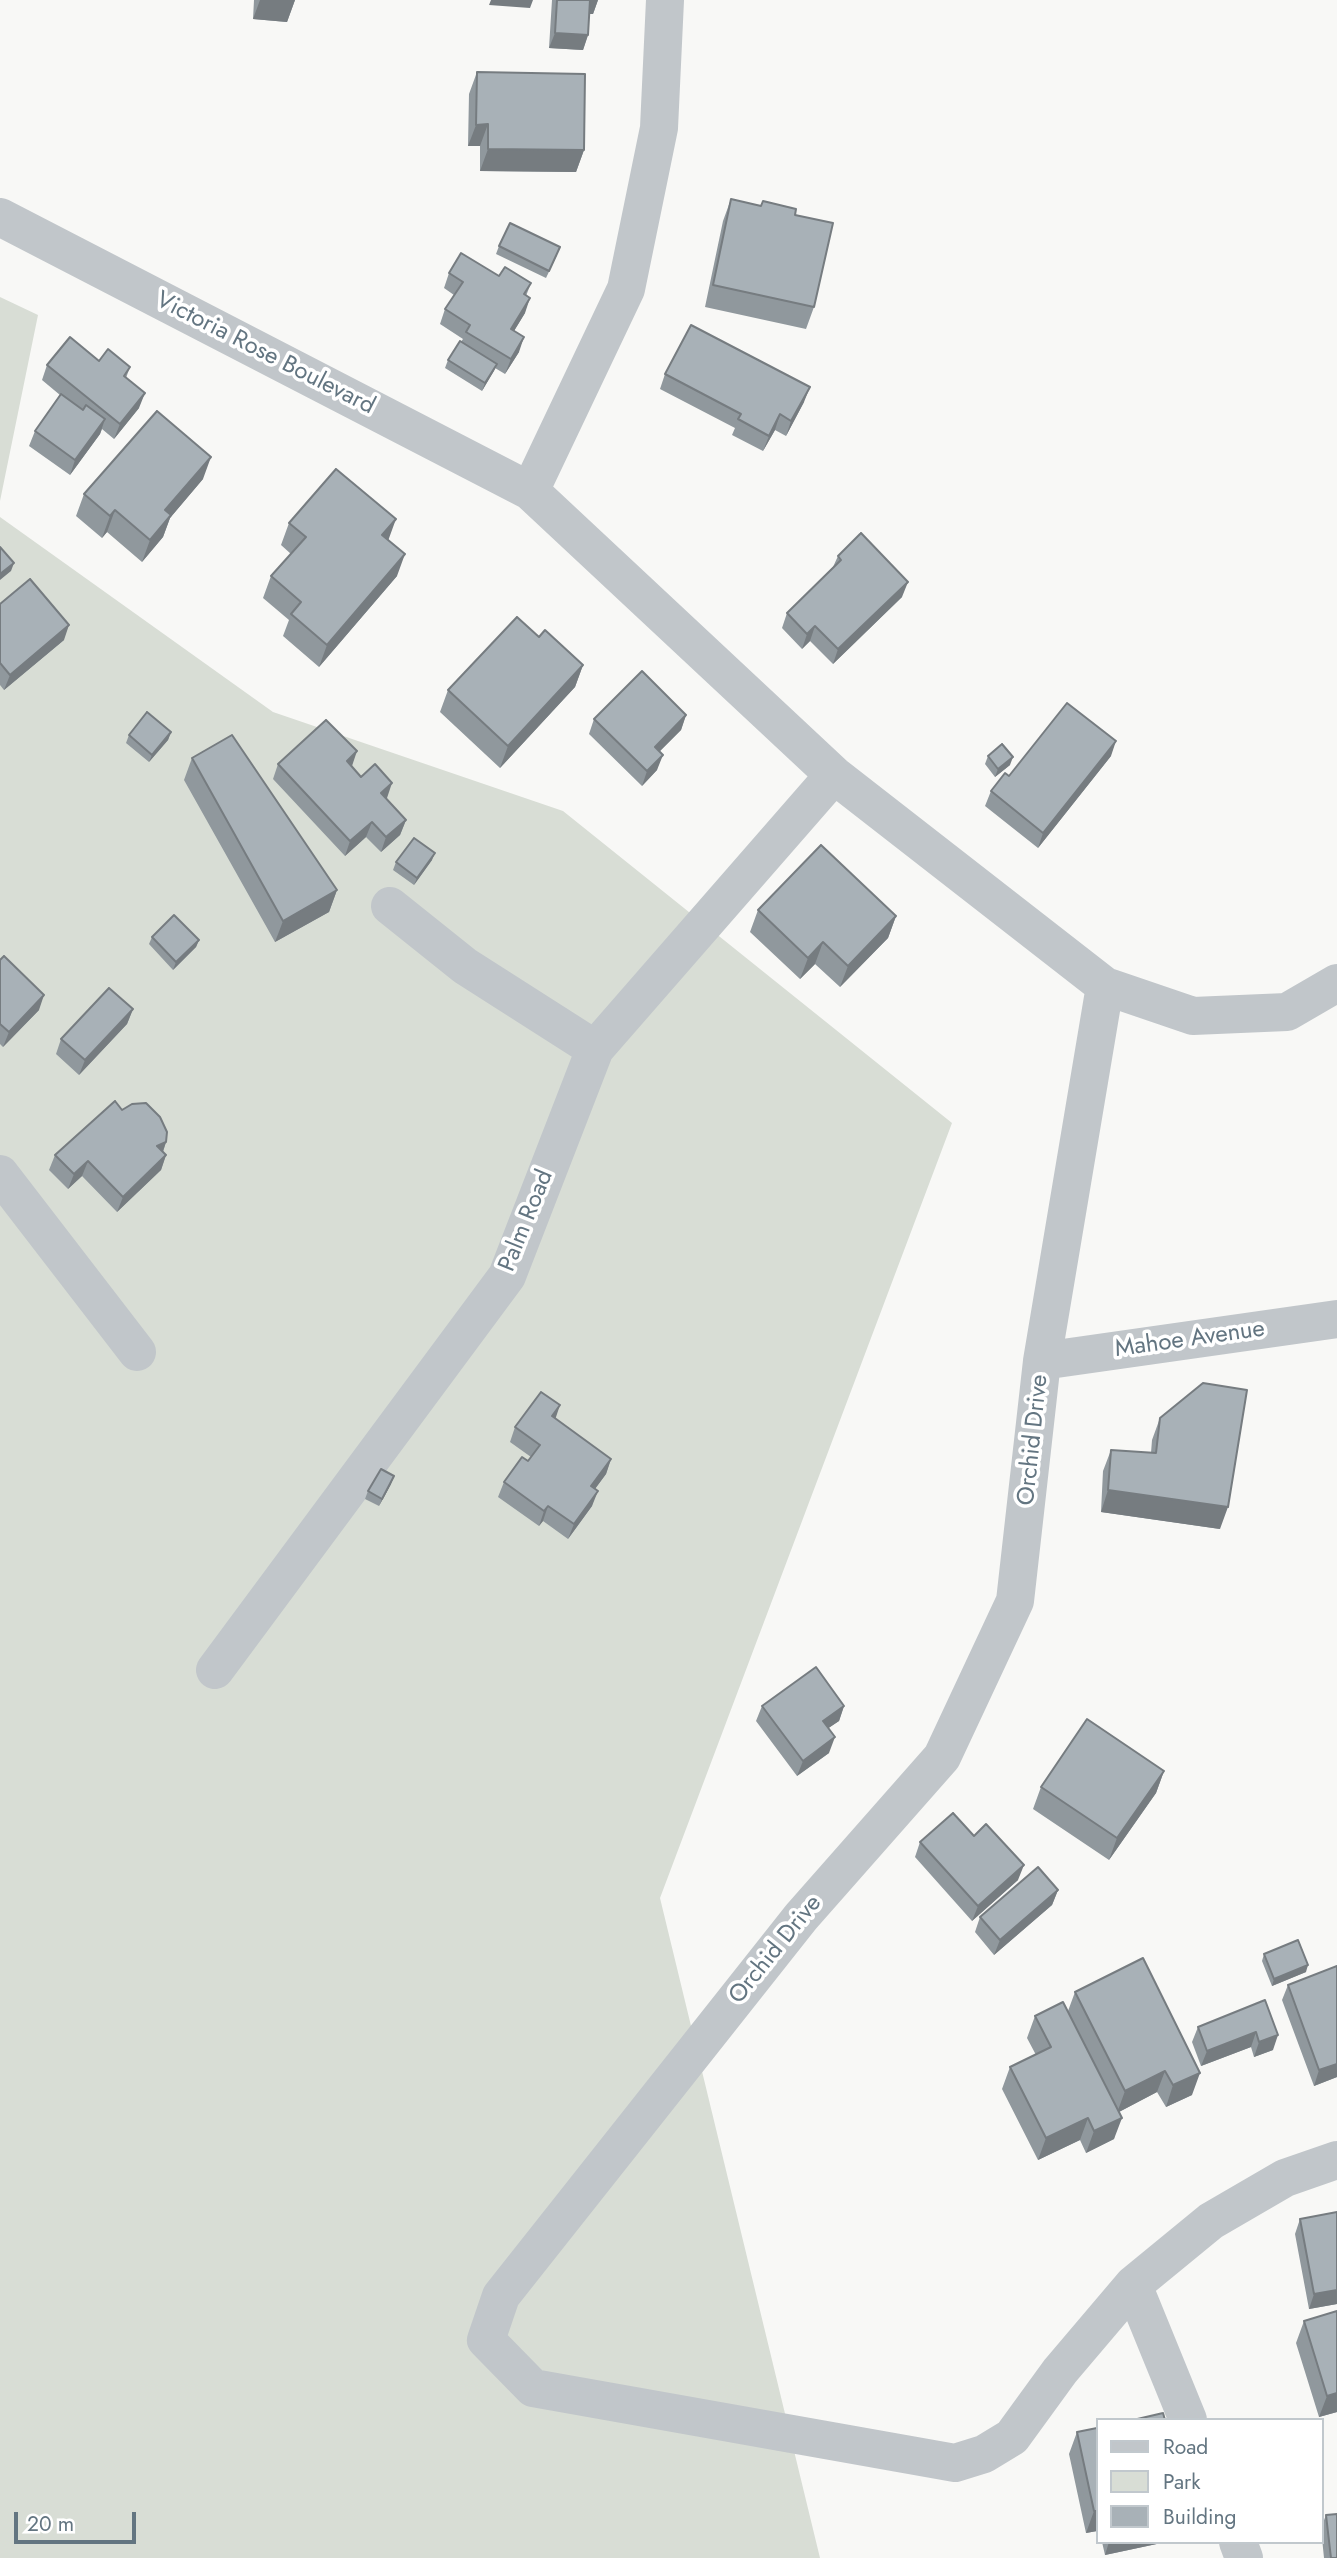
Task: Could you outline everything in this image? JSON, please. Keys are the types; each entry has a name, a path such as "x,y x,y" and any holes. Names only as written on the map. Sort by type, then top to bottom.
{"street":[{"path":"530,491 626,289 659,128 665,0"},
{"name":"Victoria Rose Boulevard","path":"0,217 530,491 834,775 1105,986"},
{"name":"Palm Road","path":"215,1670 507,1276 595,1049 834,775"},
{"path":"390,906 465,966 595,1049"},
{"path":"1105,986 1193,1016 1287,1012 1337,983"},
{"name":"Orchid Drive","path":"1105,986 1042,1361 1016,1601 942,1757 801,1917 501,2296 486,2340 533,2388 955,2463 984,2454 1012,2437 1060,2371 1133,2285"},
{"path":"0,1174 137,1352"},
{"name":"Mahoe Avenue","path":"1042,1361 1337,1319"},
{"path":"1187,2418 1133,2285 1211,2221 1285,2178 1337,2160"}],"green space":[{"path":"0,297 38,315 0,501"},
{"path":"0,517 273,712 563,811 952,1123 660,1898 820,2558 0,2558"}],"building":[{"path":"557,0 590,0 588,35 555,33"},
{"path":"477,72 585,74 584,150 488,149 488,124 476,125"},
{"path":"731,199 761,206 763,201 796,209 795,215 833,223 814,307 713,285"},
{"path":"510,223 560,247 549,271 499,246"},
{"path":"461,253 499,276 505,267 531,283 524,294 530,298 511,329 524,337 511,359 466,332 470,325 445,309 463,282 449,273"},
{"path":"691,325 810,387 791,421 780,414 769,436 738,419 741,414 665,374"},
{"path":"70,337 99,361 108,349 130,367 124,376 145,393 120,424 47,365"},
{"path":"460,341 497,364 485,383 448,360"},
{"path":"61,394 83,410 86,405 105,419 75,460 35,431"},
{"path":"157,411 211,457 165,510 171,515 150,540 115,510 110,516 84,494"},
{"path":"336,469 396,519 382,535 405,554 327,645 291,614 301,602 271,576 306,537 289,523"},
{"path":"861,533 908,582 838,649 815,626 807,634 787,613 841,560 838,556"},
{"path":"0,547 14,563 0,574"},
{"path":"30,579 69,625 10,675 0,663 0,604"},
{"path":"517,617 539,637 545,630 583,665 508,746 448,690"},
{"path":"642,671 686,715 655,747 663,755 647,771 594,719"},
{"path":"1067,703 1116,741 1043,833 991,791 1005,773 1009,776"},
{"path":"147,712 171,732 152,755 129,735"},
{"path":"326,720 357,751 347,761 361,777 375,764 392,783 381,793 406,820 386,837 372,822 350,841 278,764"},
{"path":"232,735 337,890 283,921 192,758"},
{"path":"1002,744 1013,757 998,769 988,756"},
{"path":"414,838 435,853 417,878 396,862"},
{"path":"821,845 896,916 848,966 823,942 808,958 758,910"},
{"path":"174,915 199,940 176,962 152,937"},
{"path":"4,956 44,995 9,1032 0,1024 0,960"},
{"path":"109,988 133,1009 85,1060 61,1039"},
{"path":"115,1101 122,1110 132,1104 146,1103 160,1117 167,1132 166,1142 157,1146 166,1155 123,1197 88,1161 74,1174 55,1155"},
{"path":"1203,1383 1247,1390 1228,1507 1108,1490 1111,1450 1156,1453 1160,1418"},
{"path":"541,1392 560,1405 552,1416 611,1459 591,1486 598,1491 574,1524 548,1506 544,1511 504,1482 522,1457 528,1461 540,1445 515,1427"},
{"path":"381,1469 394,1476 382,1499 368,1491"},
{"path":"816,1667 844,1706 823,1721 835,1737 803,1761 762,1706"},
{"path":"1087,1719 1164,1771 1117,1838 1041,1787"},
{"path":"953,1813 974,1836 986,1824 1024,1865 978,1906 920,1842"},
{"path":"1038,1867 1058,1890 1000,1940 980,1917"},
{"path":"1298,1940 1308,1965 1274,1979 1264,1954"},
{"path":"1143,1958 1200,2073 1173,2085 1165,2071 1125,2091 1075,1992"},
{"path":"1337,1966 1337,2064 1319,2070 1288,1985"},
{"path":"1265,2000 1278,2035 1259,2042 1256,2032 1207,2051 1198,2027"},
{"path":"1063,2002 1122,2118 1094,2131 1088,2118 1046,2138 1010,2067 1051,2047 1035,2016"},
{"path":"1337,2212 1337,2290 1314,2294 1300,2219"},
{"path":"1337,2311 1337,2393 1327,2396 1304,2321"},
{"path":"1163,2413 1164,2418 1142,2418"},
{"path":"1096,2428 1096,2511 1094,2511 1077,2432"},
{"path":"1337,2514 1337,2558 1331,2558 1326,2515"}]}
